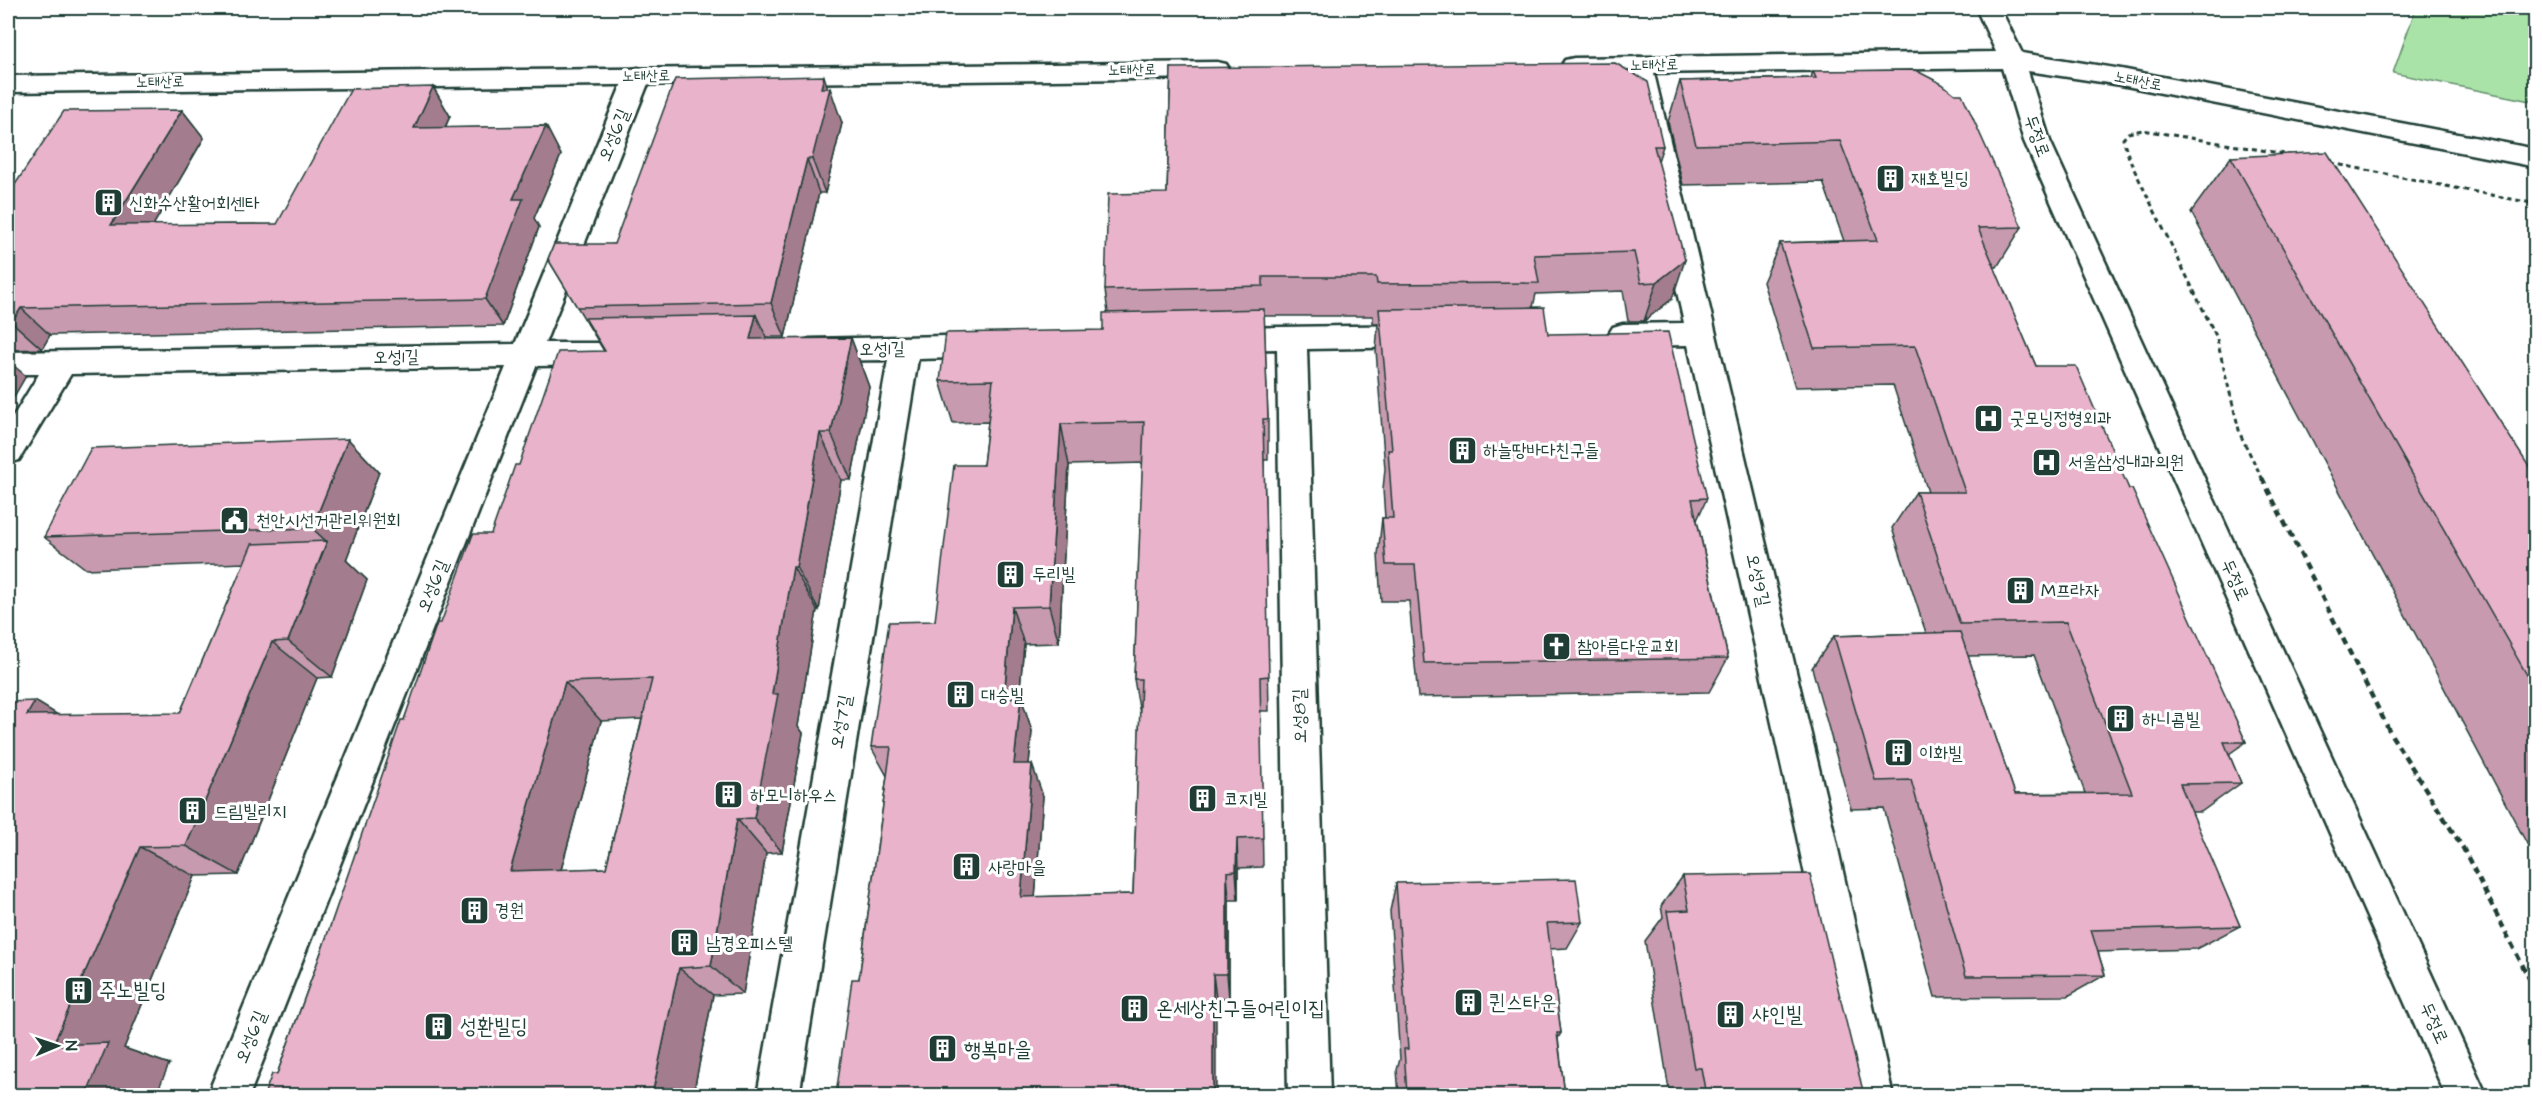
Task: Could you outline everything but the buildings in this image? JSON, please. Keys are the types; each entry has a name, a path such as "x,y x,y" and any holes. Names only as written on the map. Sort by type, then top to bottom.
{"street":[{"name":"두정로","path":"1988,8 2012,60 2037,141 2467,1095"},
{"name":"노태산로","path":"1556,66 2012,60 2121,77 2535,158"},
{"name":"오성9길","path":"1639,65 1702,334 1872,1095"},
{"name":"노태산로","path":"8,84 1236,69"},
{"name":"오성6길","path":"228,1095 638,76"},
{"path":"1596,335 1702,334"},
{"path":"1199,340 1443,336"},
{"name":"오성8길","path":"1293,338 1309,1095"},
{"name":"오성1길","path":"788,350 1023,345"},
{"name":"오성7길","path":"778,1095 905,348"},
{"name":"오성1길","path":"8,363 625,354"},
{"path":"8,451 62,362"}],"path":[{"path":"2301,157 2143,130 2128,133 2123,139 2130,161 2216,336 2241,434 2392,736 2463,848 2535,992"},
{"path":"2324,162 2535,204"}],"green space":[{"path":"2416,8 2535,8 2535,102 2393,73"}],"place":[{"name":"재호빌딩","path":"1890,178"},
{"name":"신화수산활어회센타","path":"108,203"},
{"name":"굿모닝정형외과","path":"1989,418"},
{"name":"하늘땅바다친구들","path":"1462,450"},
{"name":"서울삼성내과의원","path":"2047,462"},
{"name":"천안시선거관리위원회","path":"235,520"},
{"name":"두리빌","path":"1011,574"},
{"name":"M프라자","path":"2020,590"},
{"name":"참아름다운교회","path":"1556,646"},
{"name":"대승빌","path":"960,695"},
{"name":"하니콤빌","path":"2121,719"},
{"name":"이화빌","path":"1898,753"},
{"name":"하모니하우스","path":"729,795"},
{"name":"코지빌","path":"1203,799"},
{"name":"드림빌리지","path":"193,811"},
{"name":"사랑마을","path":"967,867"},
{"name":"경원","path":"474,910"},
{"name":"남경오피스텔","path":"685,943"},
{"name":"주노빌딩","path":"78,990"},
{"name":"퀸스타운","path":"1468,1002"},
{"name":"온세상친구들어린이집","path":"1135,1008"},
{"name":"샤인빌","path":"1731,1014"},
{"name":"성환빌딩","path":"439,1026"},
{"name":"행복마을","path":"943,1049"}]}
